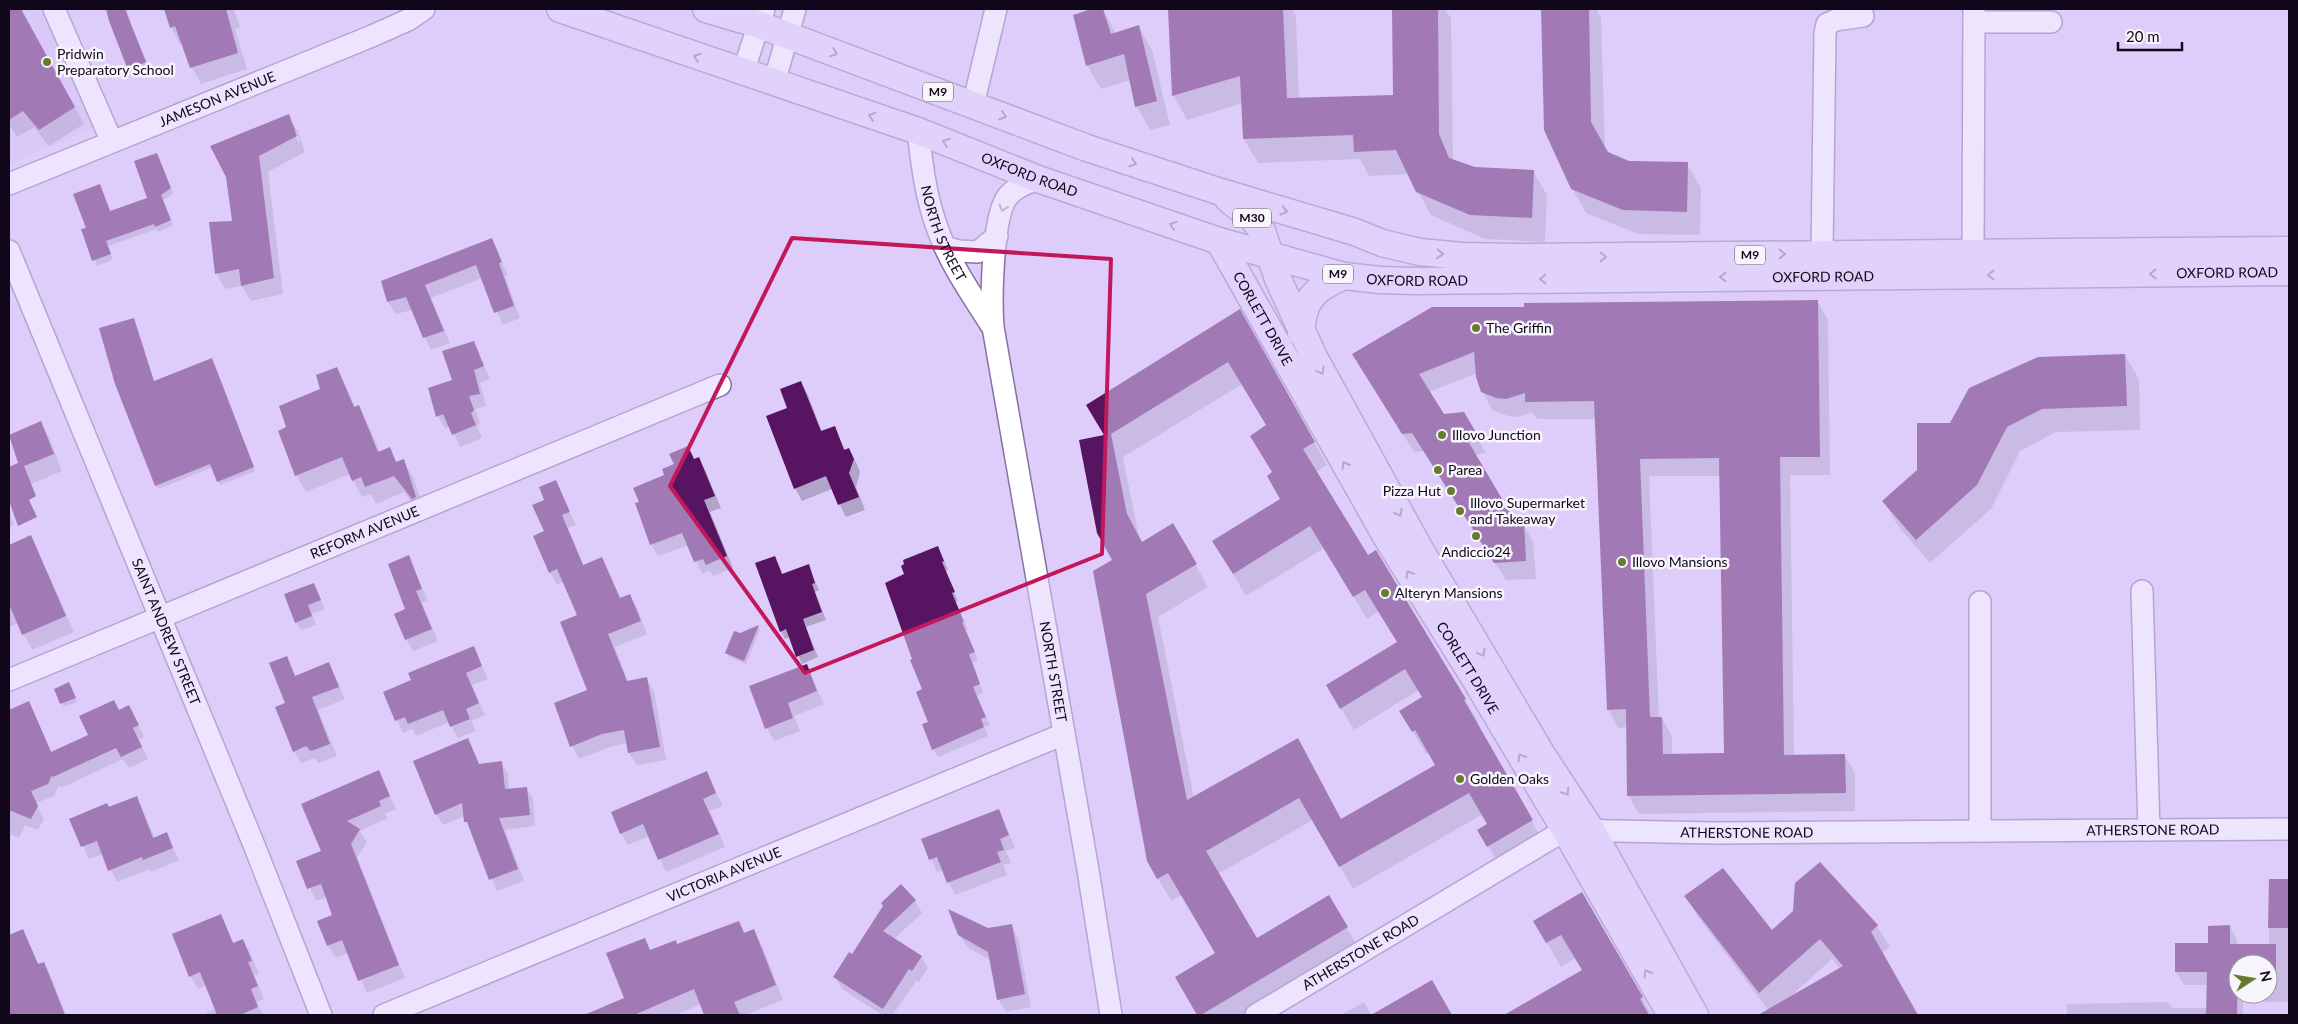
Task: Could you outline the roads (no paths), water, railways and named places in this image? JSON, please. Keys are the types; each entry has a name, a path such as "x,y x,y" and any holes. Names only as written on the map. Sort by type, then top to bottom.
{"main road":[{"name":"OXFORD ROAD","path":"560,9 918,132 1038,179 1219,241 1344,276 1415,281 2289,272"},
{"name":"OXFORD ROAD","path":"706,9 762,17 789,36 1086,148 1220,192 1328,224 1382,243 1420,252 1462,256 1517,257 2289,250"},
{"name":"M30","path":"1220,192 1253,219 1262,231 1270,255"},
{"name":"CORLETT DRIVE","path":"1219,241 1387,538 1475,679 1565,830 1671,1015"},
{"name":"CORLETT DRIVE","path":"1270,255 1301,333 1422,553 1541,753 1592,831 1695,1015"},
{"path":"1301,333 1303,312 1309,299 1320,289 1344,276"}],"street":[{"path":"54,9 112,142"},
{"name":"JAMESON AVENUE","path":"9,184 372,36 408,20 424,9"},
{"path":"774,83 789,36 795,9"},
{"path":"973,105 996,9"},
{"path":"1974,252 1974,15 2051,22"},
{"path":"1822,253 1825,33 1827,24 1836,20 1862,16"},
{"path":"743,72 762,17"},
{"name":"NORTH STREET","path":"918,132 929,201 945,247 993,327"},
{"name":"NORTH STREET","path":"1038,179 1017,188 1007,197 1002,208 993,260 993,327 1088,870 1111,1015"},
{"path":"945,247 964,252 978,252 997,236"},
{"name":"SAINT ANDREW STREET","path":"9,250 252,840 321,1015"},
{"name":"REFORM AVENUE","path":"9,680 720,386"},
{"path":"2142,591 2149,830"},
{"path":"1980,602 1980,831"},
{"name":"VICTORIA AVENUE","path":"384,1015 1064,734"},
{"name":"ATHERSTONE ROAD","path":"1256,1015 1565,830 1716,833 2289,829"}],"place":[{"name":"Pridwin Preparatory School","path":"47,62"},
{"name":"The Griffin","path":"1476,328"},
{"name":"Illovo Junction","path":"1442,435"},
{"name":"Parea","path":"1438,470"},
{"name":"Pizza Hut","path":"1451,491"},
{"name":"Illovo Supermarket and Takeaway","path":"1460,511"},
{"name":"Andiccio24","path":"1476,536"},
{"name":"Illovo Mansions","path":"1622,562"},
{"name":"Alteryn Mansions","path":"1385,593"},
{"name":"Golden Oaks","path":"1460,779"}]}
